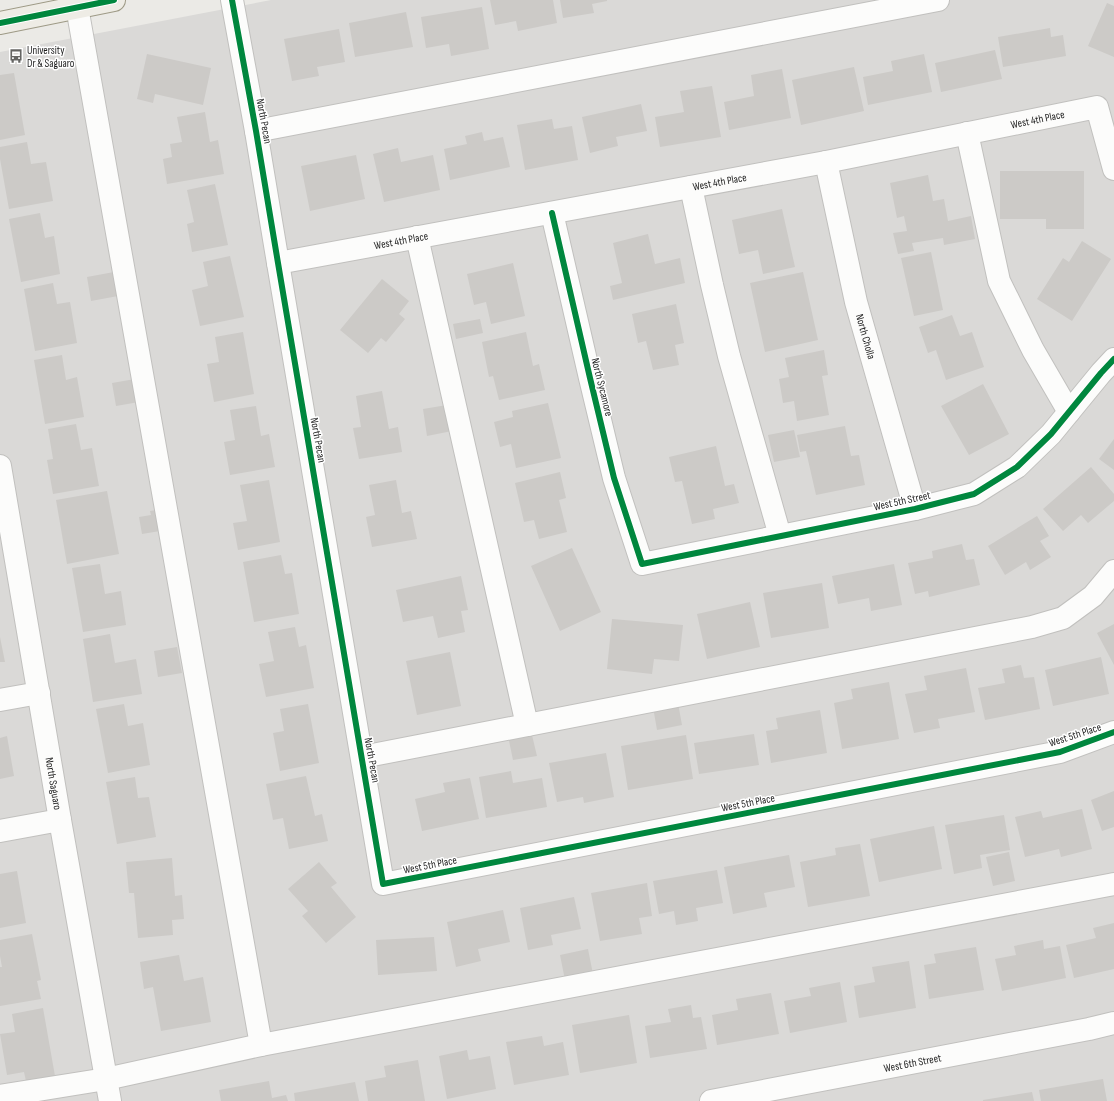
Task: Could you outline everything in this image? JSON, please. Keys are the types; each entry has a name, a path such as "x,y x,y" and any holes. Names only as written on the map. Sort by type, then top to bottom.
{"main road":[{"path":"0,23 114,0"}],"street":[{"name":"North Pecan","path":"232,0 256,131 383,884"},
{"path":"256,131 938,0"},
{"path":"77,7 261,1045"},
{"name":"West 4th Place","path":"278,263 826,162 1097,106 1114,169"},
{"path":"968,133 999,281 1033,350 1069,412"},
{"name":"North Cholla","path":"826,162 856,302 915,508"},
{"path":"691,187 712,285 730,356 780,536"},
{"name":"North Sycamore","path":"552,213 614,478 642,564"},
{"path":"417,237 527,725"},
{"name":"West 5th Street","path":"642,564 915,508 974,494 1017,467 1051,434 1114,359"},
{"name":"North Saguaro","path":"0,466 8,557 39,693 110,1101"},
{"path":"362,757 1032,627 1063,618 1093,596 1114,571"},
{"path":"0,700 39,693"},
{"name":"West 5th Place","path":"383,884 1060,752 1114,732"},
{"path":"0,831 60,820"},
{"path":"0,1096 106,1079 261,1045 1114,884"},
{"name":"West 6th Street","path":"711,1101 1089,1029 1114,1022"}],"shaded area":[{"path":"271,0 1114,0 1114,1101 0,1101 0,52"}],"building":[{"path":"490,0 553,0 557,23 518,31 516,21 495,25"},
{"path":"560,0 607,1 592,4 594,13 563,18"},
{"path":"1107,3 1114,6 1114,57 1088,46"},
{"path":"482,7 489,49 451,56 449,44 426,48 421,17"},
{"path":"406,12 413,47 355,57 349,23"},
{"path":"1050,28 1051,37 1063,35 1066,56 1003,67 998,37"},
{"path":"339,29 345,62 317,67 319,76 292,81 284,39"},
{"path":"995,50 1002,79 941,92 935,63"},
{"path":"147,54 211,68 203,105 155,94 153,103 137,99"},
{"path":"924,54 932,92 868,105 863,77 893,71 891,61"},
{"path":"854,67 864,111 801,125 792,80"},
{"path":"782,69 791,118 729,130 724,102 754,96 751,75"},
{"path":"14,73 25,135 0,140 0,75"},
{"path":"712,86 721,137 660,147 655,117 684,112 680,91"},
{"path":"641,104 647,131 616,137 618,146 590,153 582,117"},
{"path":"205,112 210,142 218,140 224,174 167,184 163,159 172,157 170,144 182,142 177,117"},
{"path":"552,119 554,129 572,126 578,160 525,170 517,125"},
{"path":"482,132 484,141 503,137 510,167 450,180 444,149 467,144 465,136"},
{"path":"27,142 31,164 46,162 53,201 9,209 0,159 0,147"},
{"path":"398,148 401,162 433,155 440,190 384,202 373,154"},
{"path":"356,155 365,199 310,211 301,166"},
{"path":"1000,171 1084,171 1084,229 1046,229 1046,219 1000,219"},
{"path":"928,175 933,201 944,199 948,221 971,216 975,239 944,245 943,238 912,243 914,251 898,254 893,233 907,231 904,216 897,218 890,183"},
{"path":"215,184 228,245 192,252 187,224 194,222 187,190"},
{"path":"782,209 795,267 763,274 758,250 739,254 732,220"},
{"path":"40,213 45,238 54,236 60,274 21,282 9,219"},
{"path":"648,234 655,264 680,258 685,283 613,300 610,286 622,283 613,243"},
{"path":"1082,241 1111,259 1072,321 1037,299 1063,258 1069,262"},
{"path":"931,252 943,310 914,316 901,258"},
{"path":"230,256 244,317 200,326 192,290 208,286 203,262"},
{"path":"513,263 525,316 491,324 486,302 474,305 467,274"},
{"path":"114,272 118,296 91,301 87,277"},
{"path":"803,272 818,340 765,352 750,283"},
{"path":"382,279 409,301 399,314 405,319 386,342 381,338 368,353 340,330"},
{"path":"53,283 57,304 70,302 77,343 35,351 24,289"},
{"path":"676,304 684,343 675,345 679,365 653,370 646,341 638,343 632,314"},
{"path":"952,315 960,336 972,332 984,367 946,380 936,350 928,353 919,327"},
{"path":"480,319 483,333 456,339 453,324"},
{"path":"243,332 254,394 214,402 207,364 219,362 215,337"},
{"path":"526,332 533,366 539,364 545,390 499,400 493,376 489,377 482,342"},
{"path":"824,350 828,375 822,376 829,415 797,421 794,401 783,403 779,379 789,377 785,358"},
{"path":"62,355 66,380 77,377 84,417 45,424 34,360"},
{"path":"135,379 139,402 116,406 112,383"},
{"path":"983,384 1009,434 969,455 941,406"},
{"path":"382,391 389,429 398,427 402,452 359,459 353,428 361,427 356,396"},
{"path":"548,403 561,458 516,468 511,444 500,447 494,422 513,417 512,411"},
{"path":"447,405 452,431 427,436 423,409"},
{"path":"256,406 261,436 269,434 275,467 230,475 224,442 235,440 230,410"},
{"path":"76,424 81,450 92,448 99,486 53,494 47,460 53,459 48,429"},
{"path":"845,426 851,456 859,455 865,485 816,495 806,451 800,452 797,435"},
{"path":"794,430 800,457 774,462 768,435"},
{"path":"1114,439 1114,470 1099,459"},
{"path":"716,446 725,486 734,484 739,503 713,509 715,519 692,524 682,481 675,482 669,457"},
{"path":"1091,467 1114,494 1114,501 1088,523 1081,515 1063,531 1043,509"},
{"path":"560,472 566,498 559,500 567,532 539,539 534,520 524,522 515,483"},
{"path":"269,480 280,542 238,550 233,523 247,521 240,485"},
{"path":"396,480 402,513 411,511 417,539 372,547 366,517 375,515 369,485"},
{"path":"107,491 119,554 67,564 56,500"},
{"path":"157,510 160,531 142,534 139,517 151,515 150,511"},
{"path":"1037,516 1049,536 1040,541 1051,557 1030,570 1026,562 1005,575 988,546"},
{"path":"962,544 966,560 974,559 980,585 929,597 928,591 915,594 908,563 933,558 932,551"},
{"path":"572,548 601,612 560,631 531,566"},
{"path":"281,555 285,574 292,573 299,614 254,622 243,562"},
{"path":"100,564 105,594 121,591 126,625 83,632 72,568"},
{"path":"894,564 902,605 871,611 869,598 838,604 832,576"},
{"path":"461,576 468,610 461,611 465,632 438,638 433,616 403,622 396,590"},
{"path":"822,583 829,628 771,638 763,593"},
{"path":"750,602 760,647 707,659 697,614"},
{"path":"612,619 683,625 679,661 654,659 652,674 607,669"},
{"path":"1114,624 1114,665 1097,633"},
{"path":"295,627 299,647 306,645 314,688 266,697 259,664 274,661 268,632"},
{"path":"110,634 115,663 136,659 142,694 93,702 83,639"},
{"path":"0,637 5,662 0,662"},
{"path":"177,647 182,673 158,677 154,651"},
{"path":"450,652 461,706 417,715 406,661"},
{"path":"1101,657 1109,694 1053,706 1045,670"},
{"path":"1021,665 1024,678 1034,677 1040,709 985,720 978,688 1005,683 1002,669"},
{"path":"966,668 975,712 938,719 940,728 914,733 905,694 927,690 924,676"},
{"path":"889,682 899,739 842,749 834,703 853,699 851,689"},
{"path":"678,703 682,725 657,730 653,707"},
{"path":"124,704 128,726 143,723 150,765 108,773 96,709"},
{"path":"308,704 319,763 280,771 273,733 284,731 280,709"},
{"path":"820,710 827,753 771,763 766,731 778,729 776,718"},
{"path":"531,731 537,756 513,760 508,736"},
{"path":"754,734 759,765 699,774 694,743"},
{"path":"686,735 693,779 628,790 621,746"},
{"path":"7,736 14,776 0,779 0,738"},
{"path":"606,753 614,797 584,803 583,797 557,802 549,763"},
{"path":"511,771 513,783 542,778 547,807 486,818 479,777"},
{"path":"306,776 315,816 322,814 328,841 289,849 283,818 273,820 266,784"},
{"path":"135,777 138,798 149,797 156,837 117,844 106,782"},
{"path":"470,778 479,819 422,831 415,799 445,792 443,783"},
{"path":"1114,791 1114,827 1102,831 1091,800"},
{"path":"1082,809 1092,849 1061,857 1059,849 1025,857 1015,817 1041,811 1043,818"},
{"path":"1004,815 1010,850 980,855 982,868 954,874 945,825"},
{"path":"934,826 942,869 879,882 870,839"},
{"path":"860,844 870,896 808,907 800,862 836,855 835,848"},
{"path":"1009,852 1015,881 993,886 986,857"},
{"path":"789,855 795,887 764,893 767,907 733,914 724,867"},
{"path":"172,858 175,896 182,895 184,919 172,920 173,935 138,938 134,893 129,893 126,862"},
{"path":"319,862 337,883 331,887 356,917 326,943 302,916 308,911 288,889"},
{"path":"717,870 723,903 696,908 698,921 676,925 674,911 659,914 653,881"},
{"path":"17,871 26,923 0,928 0,874"},
{"path":"647,883 652,916 639,918 642,934 600,941 591,893"},
{"path":"574,897 581,929 551,935 553,945 528,950 520,908"},
{"path":"503,910 510,942 478,949 481,961 456,967 447,922"},
{"path":"1114,923 1114,969 1074,978 1066,945 1096,938 1093,928"},
{"path":"32,934 41,980 37,981 41,999 0,1006 0,967 2,967 0,940"},
{"path":"434,937 437,971 378,975 376,940"},
{"path":"1043,940 1044,949 1060,946 1066,978 1002,991 995,959 1016,955 1014,946"},
{"path":"976,947 984,990 929,999 924,965 936,963 934,954"},
{"path":"588,949 593,974 565,980 560,955"},
{"path":"179,955 184,981 203,977 211,1022 161,1031 153,987 144,989 140,962"},
{"path":"909,961 916,1008 859,1018 854,986 875,982 872,967"},
{"path":"840,982 847,1022 790,1033 784,1001 811,996 809,988"},
{"path":"771,993 779,1034 717,1045 712,1015 738,1010 736,999"},
{"path":"691,1005 693,1018 701,1017 707,1049 650,1058 645,1026 671,1022 668,1009"},
{"path":"43,1008 55,1076 26,1081 24,1072 7,1075 0,1034 15,1032 12,1014"},
{"path":"629,1015 637,1063 580,1073 572,1025"},
{"path":"542,1036 544,1046 563,1042 569,1075 514,1085 506,1042"},
{"path":"467,1050 469,1060 490,1056 496,1089 447,1099 439,1056"},
{"path":"418,1060 425,1101 368,1101 365,1081 386,1077 384,1066"},
{"path":"1103,1079 1107,1101 1041,1101 1039,1090"},
{"path":"269,1081 272,1098 286,1095 288,1101 221,1101 219,1090"},
{"path":"355,1082 359,1101 295,1101 294,1093"},
{"path":"1032,1092 1034,1101 983,1101 983,1100"}],"cycle path":[{"path":"0,23 114,0"},
{"path":"232,0 256,131 383,884 1060,752 1114,732"},
{"path":"552,213 614,478 642,564 915,509 974,494 1017,467 1051,434 1114,359"}],"place":[{"name":"University Dr & Saguaro","path":"16,56"}]}
